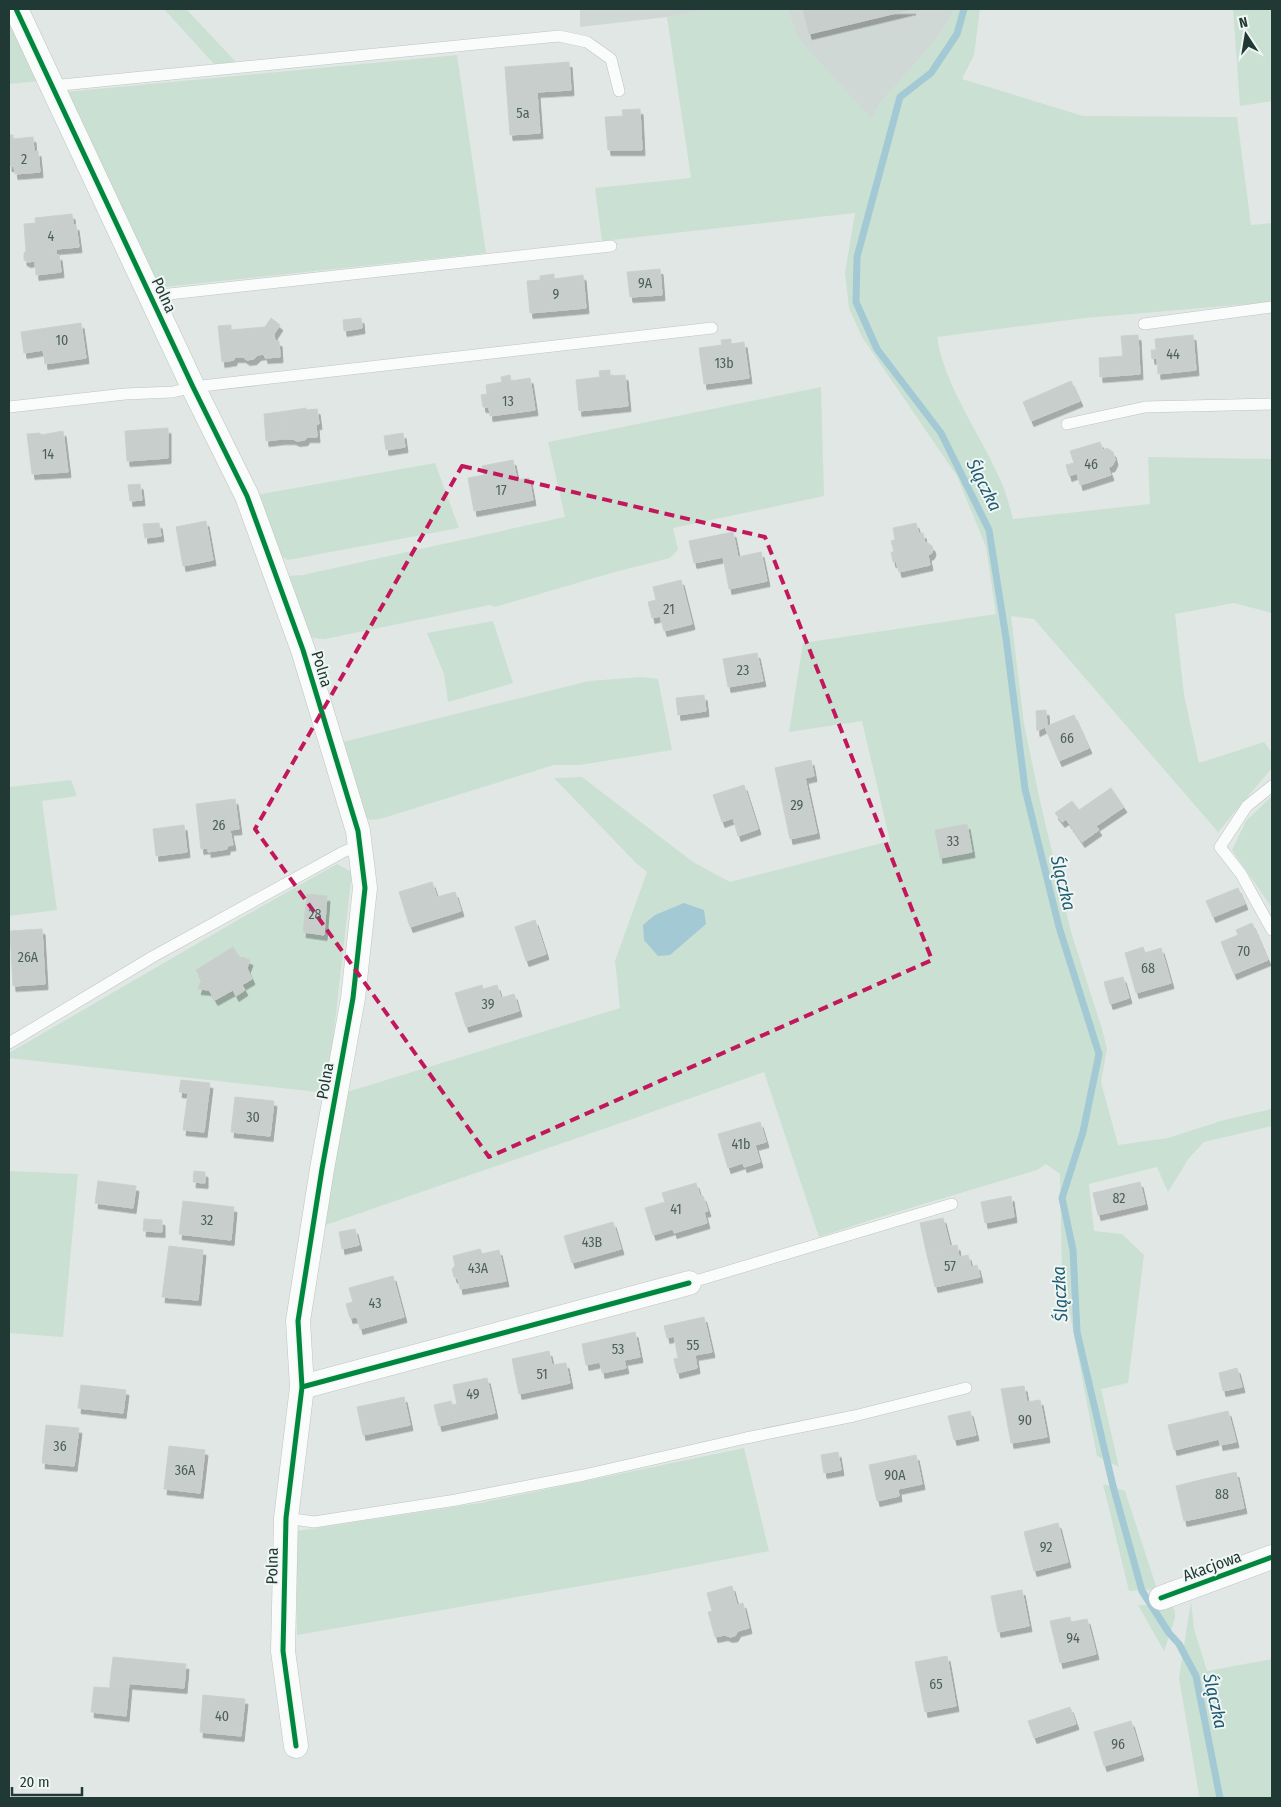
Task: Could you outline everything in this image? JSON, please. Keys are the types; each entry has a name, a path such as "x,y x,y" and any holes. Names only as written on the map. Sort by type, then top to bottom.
{"street":[{"name":"Polna","path":"16,9 193,387 247,496 296,633 358,830 364,888 353,998 322,1169 298,1321 302,1387 286,1518 283,1651 296,1746"},
{"path":"302,1387 689,1283"},
{"name":"Akacjowa","path":"1161,1598 1272,1557"}],"lane":[{"path":"51,86 559,36 587,42 611,59 619,90"},
{"path":"151,296 611,246"},
{"path":"1144,324 1272,307"},
{"path":"9,406 125,394 173,392 193,387 712,328"},
{"path":"1067,424 1145,407 1272,404"},
{"path":"1272,786 1247,806 1220,847 1241,874 1272,930"},
{"path":"9,1043 154,956 343,852 360,845"},
{"path":"689,1283 952,1204"},
{"path":"286,1518 314,1522 456,1500 584,1475 746,1438 854,1416 966,1388"}],"highlighted area":[{"path":"462,466 765,537 932,960 489,1157 255,829"}],"shaded area":[{"path":"580,9 712,9 667,17 580,27"},
{"path":"787,9 954,9 935,41 879,105 872,120 798,39"}],"green space":[{"path":"9,9 39,81 9,84"},
{"path":"164,9 186,9 236,62 214,64"},
{"path":"712,9 787,9 798,39 872,119 879,105 935,41 954,9 980,9 974,55 962,79 1083,116 1237,117 1251,225 1272,223 1272,302 1085,318 937,337 948,375 965,413 995,468 1013,519 1150,504 1148,457 1272,459 1272,613 1234,603 1175,614 1184,695 1199,763 1264,742 1272,753 1272,768 1218,832 1034,619 1011,616 1024,724 1071,932 1107,1049 1101,1082 1118,1145 1168,1138 1224,1120 1272,1109 1272,1126 1204,1142 1189,1158 1168,1192 1157,1167 1089,1184 1094,1231 1122,1234 1144,1255 1128,1383 1101,1389 1119,1467 1097,1456 1062,1272 1060,1174 1046,1164 1037,1170 819,1237 764,1072 320,1227 344,1093 620,1008 615,961 647,872 554,778 582,777 693,862 730,882 890,841 862,721 789,732 803,643 996,614 986,547 957,476 862,337 849,308 845,273 855,213 602,241 595,188 691,178 667,17"},
{"path":"1233,9 1272,9 1272,101 1240,106"},
{"path":"457,55 486,253 164,287 150,277 65,92"},
{"path":"821,387 824,496 673,528 678,550 670,558 495,607 490,605 325,639 313,638 302,631 284,576 303,575 565,517 548,442"},
{"path":"435,463 459,528 288,560 276,553 256,495"},
{"path":"493,621 513,683 448,702 444,674 427,633"},
{"path":"643,677 658,679 672,750 580,765 554,765 380,819 370,820 360,814 339,743 589,681"},
{"path":"71,780 77,796 42,801 57,910 9,916 9,787"},
{"path":"1272,796 1272,908 1232,850 1246,821"},
{"path":"337,864 352,872 327,1093 9,1058 9,1053"},
{"path":"9,1171 78,1174 63,1337 9,1333"},
{"path":"744,1448 769,1551 650,1574 297,1635 297,1531 480,1503"},
{"path":"1103,1484 1125,1491 1157,1589 1129,1591"},
{"path":"1170,1600 1175,1612 1175,1618 1164,1651 1138,1605 1159,1605"},
{"path":"1191,1601 1194,1629 1207,1671 1272,1659 1272,1798 1201,1798 1199,1795 1179,1678"}],"water":[{"path":"684,903 704,910 706,924 670,955 658,956 644,940 643,925 655,915"}],"building":[{"path":"803,9 913,9 809,34"},
{"path":"569,62 571,90 537,92 540,133 510,135 505,67"},
{"path":"640,109 642,150 608,150 605,117 623,116 622,110"},
{"path":"9,135 13,135 13,139 33,137 34,152 38,151 40,172 15,174 14,166 9,166"},
{"path":"72,214 73,225 76,225 79,247 56,249 56,255 59,255 61,272 36,275 35,261 28,262 24,260 24,253 26,251 24,224 36,223 35,218"},
{"path":"660,269 662,295 630,297 627,272"},
{"path":"554,274 554,279 583,275 586,308 530,313 527,281 540,280 540,276"},
{"path":"271,318 280,325 274,334 275,341 279,341 280,357 265,358 264,354 258,355 254,359 247,360 243,357 234,357 234,360 222,362 218,326 231,325 231,330 265,327"},
{"path":"361,318 362,328 344,331 343,320"},
{"path":"81,323 86,358 45,364 40,329"},
{"path":"40,329 43,350 24,353 21,332"},
{"path":"1138,335 1140,374 1100,377 1099,358 1123,356 1121,336"},
{"path":"1193,335 1196,370 1158,374 1157,358 1152,359 1151,350 1156,350 1155,339"},
{"path":"731,339 731,344 744,342 749,378 704,384 699,348 722,345 721,340"},
{"path":"610,370 610,376 625,375 628,406 579,411 576,380 600,377 599,371"},
{"path":"510,375 511,381 530,378 535,410 490,416 489,407 483,407 481,395 487,394 486,385 502,382 501,377"},
{"path":"1071,381 1080,401 1031,421 1023,402"},
{"path":"306,408 306,410 317,409 319,424 316,424 317,437 307,437 305,440 297,441 282,439 280,412"},
{"path":"280,412 282,439 266,441 264,414"},
{"path":"168,428 168,458 127,461 125,431"},
{"path":"63,431 68,472 32,474 27,434 40,433 41,435"},
{"path":"403,433 405,447 386,450 384,436"},
{"path":"1100,442 1103,450 1107,448 1113,452 1115,460 1112,466 1108,467 1111,475 1080,485 1077,473 1069,476 1066,465 1074,463 1070,451"},
{"path":"513,460 517,480 529,478 533,500 474,511 468,478 484,475 482,466"},
{"path":"140,484 142,500 130,501 128,485"},
{"path":"206,521 213,560 183,566 176,527"},
{"path":"159,523 161,536 145,538 143,524"},
{"path":"916,523 919,534 923,533 925,543 932,546 933,550 928,555 930,565 899,572 896,561 893,562 891,552 894,552 891,541 895,540 893,528"},
{"path":"733,532 738,557 761,552 767,581 729,589 723,557 694,563 689,541"},
{"path":"681,580 692,624 664,631 660,616 652,618 648,602 656,600 653,587"},
{"path":"757,653 763,681 728,687 723,659"},
{"path":"704,695 706,711 678,715 676,698"},
{"path":"1046,710 1047,726 1037,731 1036,711"},
{"path":"1074,715 1089,748 1059,761 1045,727"},
{"path":"811,760 814,776 805,778 817,833 790,839 775,768"},
{"path":"744,785 758,829 738,836 733,818 722,822 713,795"},
{"path":"1111,788 1124,807 1096,826 1099,830 1082,842 1066,819"},
{"path":"235,799 239,829 230,830 233,845 227,846 227,849 208,852 208,848 201,849 196,804"},
{"path":"1072,801 1079,810 1062,822 1055,813"},
{"path":"967,824 972,852 940,858 935,830"},
{"path":"184,825 187,852 156,856 153,829"},
{"path":"432,882 437,897 455,892 461,911 410,927 399,892"},
{"path":"1238,888 1245,904 1213,917 1206,901"},
{"path":"307,894 327,896 324,935 303,932"},
{"path":"535,920 546,954 526,961 515,927"},
{"path":"1252,923 1268,960 1234,974 1221,942 1238,935 1236,930"},
{"path":"42,929 45,984 13,986 10,931"},
{"path":"233,947 240,958 250,960 247,968 252,979 242,985 245,990 236,996 233,990 215,1000 209,990 198,989 202,980 196,970"},
{"path":"1143,947 1145,953 1161,948 1171,983 1136,993 1125,953"},
{"path":"1123,977 1129,998 1110,1004 1104,982"},
{"path":"482,985 483,989 497,985 501,998 514,994 519,1011 466,1027 455,993"},
{"path":"181,1080 210,1083 204,1132 183,1130 188,1093 179,1092"},
{"path":"235,1097 274,1101 270,1136 231,1132"},
{"path":"760,1122 766,1142 755,1145 760,1162 744,1167 743,1163 728,1168 718,1134"},
{"path":"194,1171 205,1172 205,1183 193,1182"},
{"path":"98,1181 136,1186 133,1208 95,1203"},
{"path":"1140,1182 1145,1204 1098,1215 1093,1193"},
{"path":"696,1183 708,1211 704,1212 707,1223 674,1233 673,1229 653,1235 645,1208 665,1202 662,1193"},
{"path":"1011,1196 1014,1217 985,1223 981,1202"},
{"path":"183,1201 234,1207 231,1240 179,1234"},
{"path":"943,1218 950,1246 926,1251 920,1223"},
{"path":"144,1219 162,1220 162,1232 143,1231"},
{"path":"613,1222 621,1249 572,1263 564,1236"},
{"path":"355,1229 359,1245 342,1249 339,1232"},
{"path":"957,1245 959,1257 968,1255 971,1267 977,1265 980,1277 935,1287 926,1251"},
{"path":"169,1246 203,1250 198,1300 162,1297"},
{"path":"480,1249 482,1254 499,1250 506,1281 460,1289 458,1279 454,1277 452,1269 455,1266 453,1256"},
{"path":"393,1276 404,1317 360,1329 357,1317 350,1318 346,1304 353,1302 349,1288"},
{"path":"704,1317 712,1352 695,1355 697,1368 677,1373 674,1359 678,1358 674,1336 667,1338 664,1326"},
{"path":"635,1332 640,1357 624,1360 626,1368 602,1373 596,1341"},
{"path":"596,1341 600,1362 586,1365 582,1344"},
{"path":"549,1351 552,1365 566,1363 570,1383 519,1394 512,1359"},
{"path":"1237,1368 1242,1387 1223,1391 1219,1373"},
{"path":"487,1378 495,1413 456,1422 452,1405 457,1404 453,1385"},
{"path":"81,1385 126,1390 123,1413 78,1408"},
{"path":"1024,1386 1027,1402 1040,1400 1047,1437 1011,1443 1001,1389"},
{"path":"404,1397 410,1425 363,1435 357,1407"},
{"path":"451,1401 456,1422 439,1426 434,1405"},
{"path":"970,1411 976,1435 954,1440 948,1416"},
{"path":"1228,1411 1236,1442 1220,1445 1219,1439 1174,1450 1168,1425"},
{"path":"46,1425 79,1428 74,1466 42,1463"},
{"path":"169,1446 205,1450 200,1493 164,1489"},
{"path":"838,1452 841,1470 824,1473 821,1455"},
{"path":"916,1455 922,1484 898,1489 899,1496 877,1501 869,1465"},
{"path":"1236,1472 1244,1508 1208,1516 1200,1480"},
{"path":"1200,1480 1208,1516 1184,1521 1176,1486"},
{"path":"1058,1523 1068,1562 1034,1571 1024,1532"},
{"path":"732,1586 737,1605 743,1603 749,1628 738,1631 735,1636 715,1637 708,1612 712,1611 707,1593"},
{"path":"1022,1590 1029,1626 998,1632 991,1596"},
{"path":"1070,1617 1071,1622 1087,1619 1096,1654 1060,1663 1050,1621"},
{"path":"947,1656 956,1706 925,1712 915,1662"},
{"path":"113,1657 186,1664 184,1688 110,1682"},
{"path":"110,1682 129,1683 126,1716 91,1712 94,1687 110,1688"},
{"path":"203,1695 245,1699 241,1736 200,1732"},
{"path":"1070,1707 1076,1724 1034,1738 1028,1721"},
{"path":"1131,1721 1141,1755 1104,1766 1094,1732"}],"waterway":[{"name":"Ślączka","path":"964,9 957,34 931,73 900,97 857,257 856,302 877,349 941,433 989,530 1006,638 1025,789 1059,927 1099,1054 1083,1132 1062,1198 1073,1250 1077,1332 1113,1486 1142,1591 1169,1633 1179,1644 1196,1676 1220,1798"}],"cycle path":[{"path":"16,9 193,387 247,496 303,650 358,831 365,888 353,998 322,1169 298,1321 302,1387 286,1518 283,1651 296,1746"},
{"path":"302,1387 689,1283"},
{"path":"1161,1598 1272,1557"}]}
